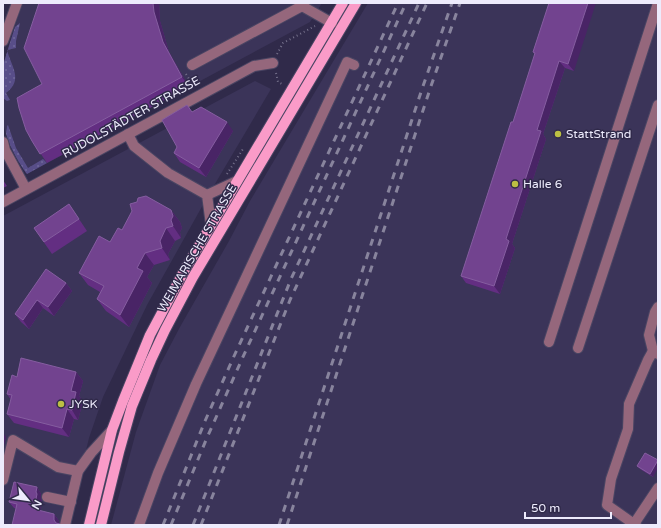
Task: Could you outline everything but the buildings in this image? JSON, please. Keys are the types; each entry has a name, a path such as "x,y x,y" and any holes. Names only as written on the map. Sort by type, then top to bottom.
{"main road":[{"name":"WEIMARISCHE STRASSE","path":"89,525 112,430 150,335 184,271 343,3"},
{"name":"WEIMARISCHE STRASSE","path":"101,525 132,406 164,330 193,277 356,3"}],"street":[{"path":"3,42 17,3"},
{"path":"549,342 658,3"},
{"path":"192,66 303,5 332,23"},
{"path":"139,525 158,473 184,410 212,349 347,62 354,65"},
{"name":"RUDOLSTÄDTER STRASSE","path":"3,202 254,66 273,63"},
{"path":"578,348 658,105"},
{"path":"128,134 134,146 168,173 207,195"},
{"path":"3,142 5,150 26,189"},
{"path":"207,195 237,181"},
{"path":"207,195 212,225"},
{"path":"658,307 655,312 649,335 656,353 648,360 629,404 628,429 611,479 607,505 635,525 658,488"},
{"path":"65,525 78,471 91,453 112,430"},
{"path":"3,480 13,440 58,467 78,471"},
{"path":"47,497 71,502"}],"path":[{"path":"286,86 278,82 273,63 283,43 315,26"},
{"path":"190,81 192,85"}],"shaded area":[{"path":"23,3 322,3 310,22 27,174 16,156 6,134 3,123 3,66"},
{"path":"368,3 658,3 658,525 111,525 136,432 160,365 250,201"},
{"path":"20,23 16,48 8,50 15,27"},
{"path":"7,51 15,73 15,78 11,88 6,93 10,100 7,101 3,98 3,66"},
{"path":"255,81 271,89 209,194 147,305 103,397 89,438 68,525 3,525 3,216"},
{"path":"8,125 16,148 28,168 43,159 47,163 27,174 9,143 6,133"}],"railway":[{"path":"163,525 205,421 235,354 398,3"},
{"path":"171,525 206,440 242,359 406,3"},
{"path":"193,525 291,279 419,3"},
{"path":"201,525 290,300 427,3"},
{"path":"279,525 422,89 452,3"},
{"path":"287,525 431,86 460,3"}],"place":[{"name":"StattStrand","path":"558,134"},
{"name":"Halle 6","path":"515,184"},
{"name":"JYSK","path":"61,404"}]}
